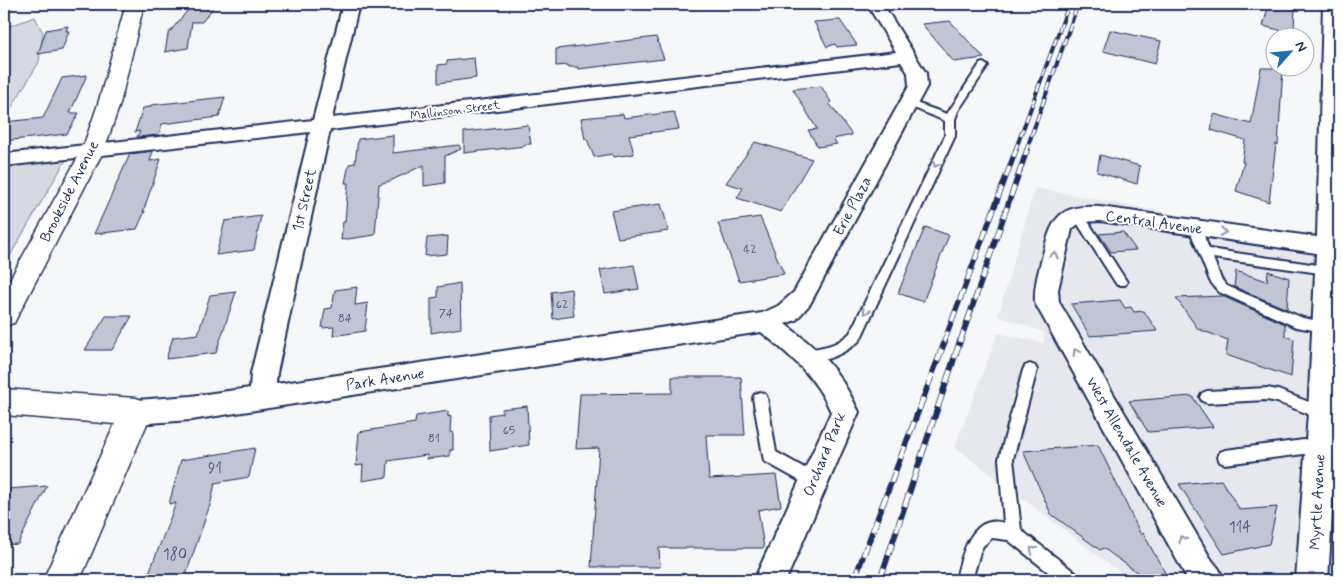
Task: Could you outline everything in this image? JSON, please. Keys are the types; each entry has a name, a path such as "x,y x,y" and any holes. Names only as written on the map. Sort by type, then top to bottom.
{"main road":[{"name":"Brookside Avenue","path":"4,315 93,150 109,104 135,4"},
{"name":"Park Avenue","path":"4,402 136,412"},
{"path":"61,580 136,412"}],"street":[{"path":"875,4 912,65"},
{"name":"Myrtle Avenue","path":"1312,580 1322,413 1332,329 1328,258 1331,4"},
{"name":"1st Street","path":"262,398 264,373 321,125 351,6"},
{"name":"Mallinson Street","path":"4,160 321,125 912,65"},
{"name":"Erie Plaza","path":"765,322 787,313 802,298 918,86 912,65"},
{"name":"Central Avenue","path":"1078,215 1100,214 1195,228 1328,258"},
{"name":"West Allendale Avenue","path":"1078,215 1065,221 1062,228 1046,290 1047,303 1195,561 1208,580"},
{"name":"Orchard Park","path":"765,322 808,356 832,383 845,412 770,580"},
{"name":"Park Avenue","path":"136,412 191,408 262,398 765,322"}],"lane":[{"path":"351,6 396,4"},
{"path":"808,356 832,352 845,346 855,336 950,136 950,119 983,66"},
{"path":"907,103 950,119"},
{"path":"1078,215 1121,282"},
{"path":"1195,228 1216,281 1223,289 1233,295 1301,323 1332,329"},
{"path":"1205,253 1328,258"},
{"path":"1013,534 1006,459 1030,370"},
{"path":"1208,397 1267,394 1290,400 1322,413"},
{"path":"760,398 769,456 814,481"},
{"path":"1225,457 1320,445"},
{"path":"964,580 976,540 984,533 995,530 1005,530 1013,534 1071,580"}],"shaded area":[{"path":"35,17 43,33 39,62 4,120 4,28"},
{"path":"67,158 4,266 4,165"},
{"path":"1035,188 1339,245 1339,580 1130,580 955,447 998,333 1044,343 1044,332 998,316"}],"building":[{"path":"193,4 216,4 202,22 192,22 188,48 165,52 168,34"},
{"path":"1269,4 1295,4 1294,28 1263,26"},
{"path":"840,20 857,45 837,47 835,44 827,47 814,22"},
{"path":"950,21 984,58 954,62 922,24"},
{"path":"68,26 66,31 69,31 62,50 38,54 46,30"},
{"path":"1110,30 1161,41 1155,64 1103,51"},
{"path":"656,37 664,59 578,69 578,67 569,67 568,65 556,66 556,49"},
{"path":"474,58 476,78 438,83 438,65 447,64 447,61"},
{"path":"1261,68 1266,68 1266,78 1282,78 1278,145 1276,144 1269,202 1236,191 1244,162 1242,162 1245,140 1211,130 1214,114 1251,124"},
{"path":"87,75 70,113 79,113 67,134 4,141 4,122 43,118 62,78"},
{"path":"821,86 831,102 829,103 852,135 833,139 837,144 818,147 808,130 817,129 793,89"},
{"path":"225,97 219,117 162,124 159,135 137,137 140,131 135,132 143,108 150,107 151,105"},
{"path":"674,112 679,129 629,135 634,154 613,157 612,154 594,157 587,139 585,139 581,118 623,114 624,118"},
{"path":"528,125 531,144 464,153 464,132"},
{"path":"393,135 393,153 459,145 461,149 445,156 445,183 424,186 424,165 390,181 379,184 375,235 341,240 343,222 345,222 348,183 345,183 349,164 355,163 358,139"},
{"path":"755,142 812,159 781,212 737,198 743,188 726,183"},
{"path":"153,151 150,161 161,159 143,212 145,211 137,229 94,234 130,154"},
{"path":"1100,155 1140,166 1137,184 1097,172"},
{"path":"661,204 669,231 618,238 611,211"},
{"path":"261,216 254,250 216,255 225,221"},
{"path":"760,217 784,274 739,281 718,223"},
{"path":"925,227 949,235 923,302 898,293"},
{"path":"1123,232 1136,250 1111,252 1099,234"},
{"path":"448,236 447,254 425,256 427,238"},
{"path":"634,265 639,289 605,294 600,270"},
{"path":"1236,271 1267,281 1268,271 1289,278 1287,309 1234,287"},
{"path":"460,283 461,328 431,333 431,298 438,297 438,287"},
{"path":"357,287 355,305 368,303 365,331 333,336 334,327 322,328 325,309 332,308 335,290"},
{"path":"571,289 574,316 553,319 551,292"},
{"path":"236,292 216,353 166,359 173,337 198,334 210,295"},
{"path":"1222,296 1285,324 1285,336 1294,339 1291,377 1226,355 1228,340 1198,329 1176,298"},
{"path":"1120,300 1125,308 1131,307 1134,312 1144,311 1157,331 1090,336 1071,304"},
{"path":"106,316 132,316 112,350 85,350"},
{"path":"672,377 741,377 745,435 706,435 709,479 776,475 781,506 758,510 764,548 659,548 660,567 591,567 599,448 576,449 580,394 672,393"},
{"path":"1192,396 1213,427 1148,432 1129,401"},
{"path":"527,406 529,445 490,451 489,415 502,413 502,409"},
{"path":"448,411 448,417 451,416 450,432 453,433 453,450 450,450 450,456 427,459 427,455 388,461 387,477 362,481 363,465 356,466 359,432 415,423 416,416"},
{"path":"1098,445 1141,535 1143,533 1169,580 1148,580 1103,548 1100,550 1051,514 1023,451"},
{"path":"255,448 249,477 215,483 211,502 184,580 165,580 166,577 147,578 176,503 169,504 181,460"},
{"path":"1221,480 1240,510 1277,507 1269,544 1224,554 1179,484"},
{"path":"47,486 18,544 4,545 4,496 7,489"}],"railway":[{"path":"1015,151 1069,4"},
{"path":"1026,151 1078,4"},
{"path":"944,342 1016,150"},
{"path":"960,342 1027,150"},
{"path":"854,580 945,341"},
{"path":"880,580 960,341"}]}
